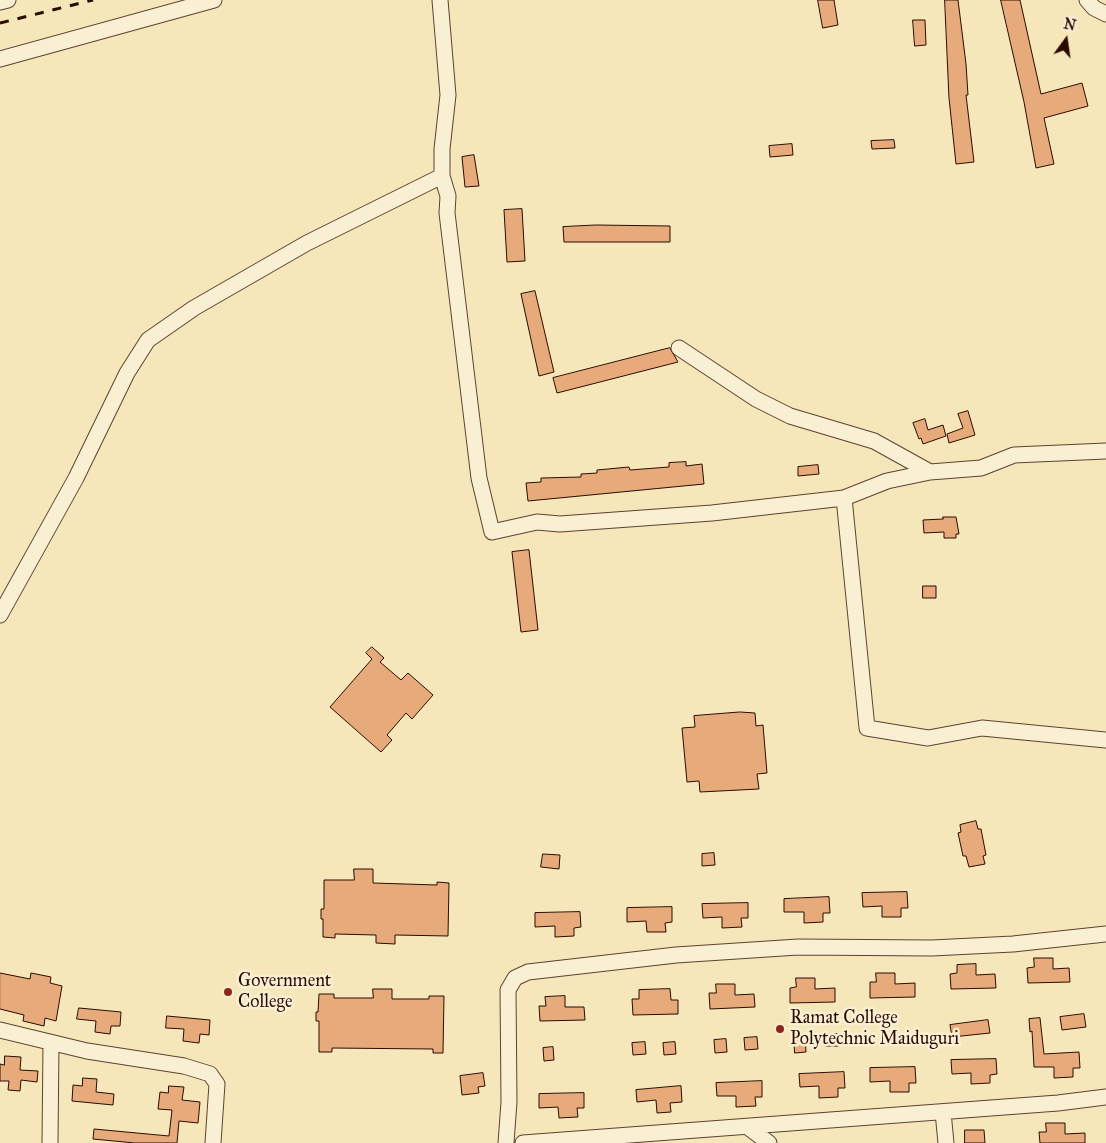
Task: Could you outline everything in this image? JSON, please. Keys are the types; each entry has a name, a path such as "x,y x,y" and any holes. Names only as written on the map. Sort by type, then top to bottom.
{"street":[{"path":"0,2 8,0"},
{"path":"0,59 214,0"},
{"path":"440,0 448,95 442,149 442,176 448,196 446,213 479,478 492,532 537,522 560,524 712,513 844,498 887,481 930,472 981,468 1014,455 1106,451"},
{"path":"1087,0 1094,8 1106,14"},
{"path":"0,615 76,478 127,373 148,340 194,308 307,243 442,176"},
{"path":"680,348 756,399 790,416 874,441 930,472"},
{"path":"844,498 867,728 928,738 982,728 1106,740"},
{"path":"506,1143 509,1102 508,990 515,978 528,972 685,954 798,947 932,948 1012,944 1106,934"},
{"path":"0,1030 51,1043 184,1066 210,1074 217,1084 213,1143"},
{"path":"50,1143 51,1043"},
{"path":"524,1143 749,1128 1106,1097"},
{"path":"943,1112 946,1143"},
{"path":"749,1128 769,1143"}],"building":[{"path":"818,0 834,0 838,25 823,28"},
{"path":"945,0 958,0 966,64 968,95 966,95 974,162 956,164 949,98"},
{"path":"1001,0 1020,0 1041,94 1082,83 1088,106 1044,118 1054,164 1036,168 1024,102"},
{"path":"913,20 925,20 926,45 915,46"},
{"path":"894,140 895,148 872,149 871,141"},
{"path":"792,144 793,155 770,157 769,146"},
{"path":"474,155 479,186 465,187 462,157"},
{"path":"522,209 525,261 507,262 504,210"},
{"path":"596,225 670,226 670,242 564,242 563,227"},
{"path":"535,291 554,372 539,376 521,294"},
{"path":"670,348 678,362 557,393 553,378"},
{"path":"968,411 975,435 949,443 947,434 963,428 958,414"},
{"path":"925,419 928,430 943,425 946,436 923,444 913,423"},
{"path":"686,462 686,466 702,464 704,484 528,501 526,483 541,482 541,478 581,477 581,474 597,473 597,470 629,467 630,470 669,467 669,463"},
{"path":"818,465 819,474 798,476 798,467"},
{"path":"943,517 956,517 959,534 956,534 956,538 944,538 944,532 924,533 923,520 943,519"},
{"path":"529,550 538,630 521,632 512,552"},
{"path":"923,586 936,586 936,598 923,598"},
{"path":"372,647 384,658 380,662 401,680 408,673 433,695 412,719 406,713 387,735 392,740 381,752 330,707 372,659 366,653"},
{"path":"740,712 755,713 756,726 763,725 767,773 757,774 759,789 700,792 699,781 687,782 682,728 695,727 694,716"},
{"path":"976,821 978,829 981,829 986,855 983,856 985,864 969,867 966,856 963,856 958,833 961,832 960,825"},
{"path":"714,853 715,865 702,866 702,854"},
{"path":"543,854 560,855 559,869 541,867"},
{"path":"354,869 373,869 373,883 437,885 437,882 449,883 448,936 395,935 395,944 376,943 376,935 335,934 335,938 323,937 321,909 324,909 324,880 354,880"},
{"path":"907,892 908,908 901,908 901,917 882,917 882,906 863,907 862,893"},
{"path":"829,897 830,913 823,913 823,922 804,923 804,912 784,912 784,899"},
{"path":"748,903 748,918 741,918 742,927 722,928 722,917 703,918 702,904"},
{"path":"672,907 672,922 665,923 666,932 647,932 646,921 627,922 627,908"},
{"path":"580,912 581,927 574,928 574,936 555,937 555,926 535,927 535,913"},
{"path":"1034,958 1053,958 1053,969 1069,968 1070,982 1028,983 1027,968 1034,967"},
{"path":"976,964 976,975 995,974 996,988 951,989 950,974 957,973 957,965"},
{"path":"0,973 30,979 31,973 51,977 50,983 62,986 56,1021 45,1018 44,1026 23,1021 24,1015 0,1009"},
{"path":"876,973 895,973 895,984 915,983 915,997 870,998 870,982 876,982"},
{"path":"796,978 815,978 815,989 835,988 835,1002 790,1003 790,988 796,987"},
{"path":"716,984 735,984 735,995 754,994 755,1007 710,1009 709,993 716,993"},
{"path":"373,989 392,989 392,999 429,999 429,996 444,996 443,1053 433,1053 433,1049 332,1048 332,1052 319,1052 319,1021 316,1021 316,1012 318,1012 319,994 334,994 334,998 373,998"},
{"path":"670,989 671,1000 678,1000 678,1014 633,1015 632,999 639,999 639,990"},
{"path":"565,996 565,1007 584,1007 585,1020 540,1021 539,1006 546,1006 545,997"},
{"path":"79,1008 121,1012 120,1026 111,1026 110,1034 95,1032 96,1021 77,1019"},
{"path":"1084,1014 1086,1027 1062,1030 1060,1017"},
{"path":"167,1016 210,1020 209,1035 200,1034 199,1043 183,1041 184,1029 166,1028"},
{"path":"1040,1018 1044,1054 1079,1052 1080,1068 1073,1068 1073,1077 1054,1078 1054,1067 1034,1067 1032,1031 1030,1032 1029,1019"},
{"path":"988,1020 990,1033 952,1037 950,1025"},
{"path":"838,1034 839,1046 825,1046 824,1035"},
{"path":"794,1036 805,1036 806,1052 795,1053"},
{"path":"757,1037 758,1049 745,1050 744,1038"},
{"path":"726,1039 727,1052 715,1053 714,1040"},
{"path":"645,1042 646,1054 633,1055 632,1043"},
{"path":"675,1042 676,1054 664,1055 663,1043"},
{"path":"553,1047 554,1060 544,1061 543,1048"},
{"path":"5,1056 21,1057 20,1070 38,1071 37,1082 21,1080 20,1091 8,1090 9,1081 0,1081 0,1064 4,1065"},
{"path":"996,1059 997,1074 990,1075 990,1083 971,1084 971,1073 952,1074 951,1060"},
{"path":"915,1067 916,1083 909,1083 909,1092 890,1092 890,1081 870,1082 870,1068"},
{"path":"844,1072 845,1088 838,1088 838,1097 819,1098 819,1086 800,1087 799,1074"},
{"path":"483,1073 485,1086 478,1087 479,1093 462,1095 460,1076"},
{"path":"83,1078 97,1079 96,1092 114,1094 113,1105 72,1101 73,1085 82,1086"},
{"path":"762,1081 762,1097 755,1097 756,1106 736,1107 736,1096 717,1096 716,1083"},
{"path":"169,1086 184,1087 182,1100 200,1102 198,1123 179,1121 177,1143 135,1143 93,1139 94,1129 169,1136 172,1110 158,1109 160,1092 168,1093"},
{"path":"681,1086 682,1102 670,1103 671,1112 657,1113 656,1100 637,1102 636,1090"},
{"path":"584,1093 584,1108 577,1108 578,1117 559,1118 558,1107 539,1108 539,1094"},
{"path":"1046,1123 1065,1123 1065,1134 1085,1133 1085,1143 1040,1143 1039,1132 1046,1132"},
{"path":"965,1130 984,1130 985,1143 965,1143"}],"railway":[{"path":"0,23 93,0"}],"place":[{"name":"Government College","path":"228,992"},
{"name":"Ramat College Polytechnic Maiduguri","path":"780,1029"}]}
